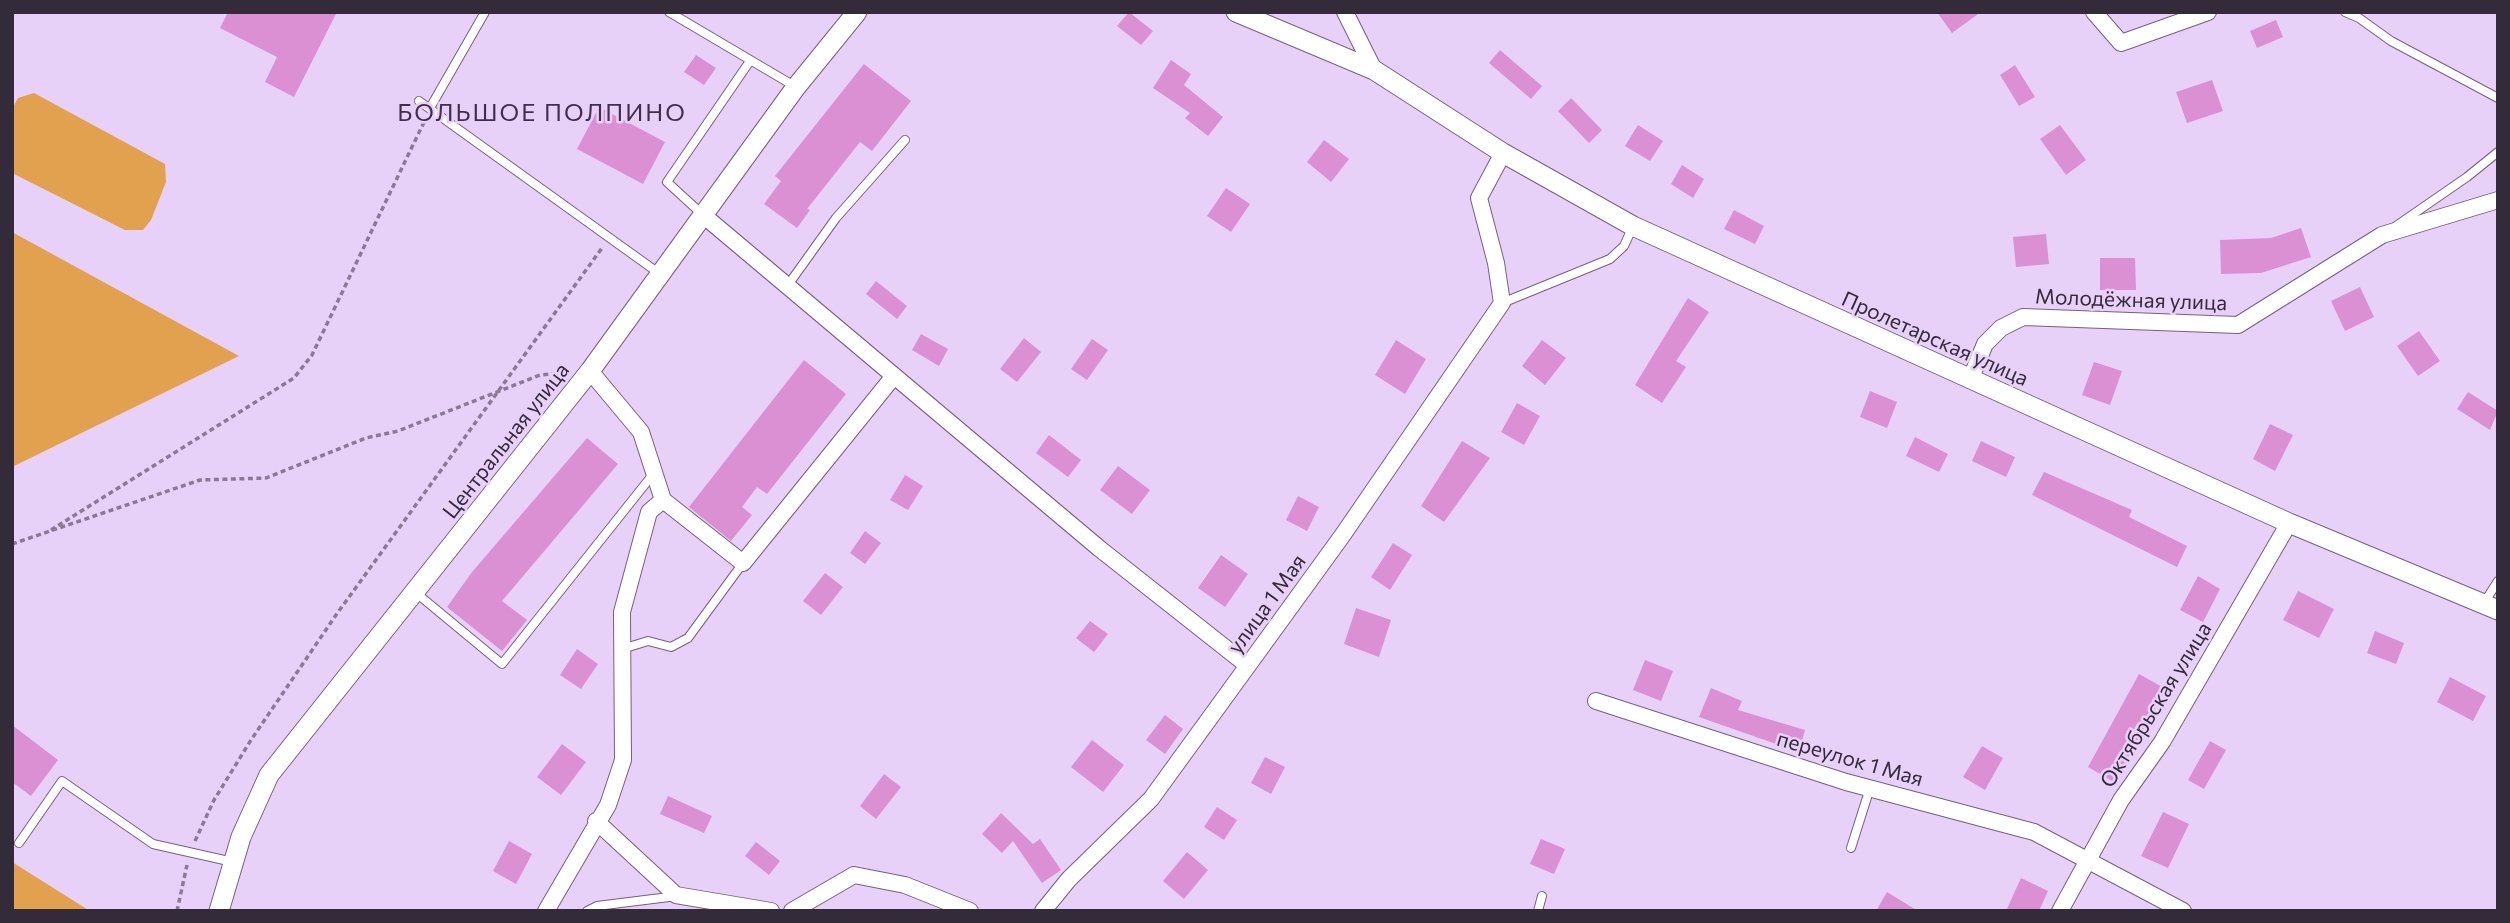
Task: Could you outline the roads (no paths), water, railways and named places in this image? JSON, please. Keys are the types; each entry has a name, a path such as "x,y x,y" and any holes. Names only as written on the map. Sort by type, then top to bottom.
{"street":[{"name":"Центральная улица","path":"219,911 233,862 269,775 590,371 796,88 857,12"},
{"path":"1236,12 1265,21 1374,70"},
{"path":"1345,12 1374,70"},
{"path":"2094,12 2120,43 2208,12"},
{"name":"Пролетарская улица","path":"1374,70 1503,153 1633,226 2289,523 2491,607"},
{"path":"1502,303 1496,263 1479,198 1503,153"},
{"name":"Молодёжная улица","path":"1970,380 1985,344 2001,328 2023,317 2238,325 2382,235 2498,200"},
{"path":"703,215 1100,549 1247,665"},
{"name":"улица 1 Мая","path":"1043,911 1069,879 1151,799 1342,536 1502,303"},
{"path":"590,371 641,432 663,500 743,563 894,376"},
{"path":"546,911 596,821 608,805 623,760 622,612 649,512 663,500"},
{"name":"Октябрьская улица","path":"2060,911 2122,800 2162,742 2289,523"},
{"name":"переулок 1 Мая","path":"1596,701 1715,742 1870,788 2034,832 2183,911"},
{"path":"596,821 677,896 771,911"},
{"path":"792,911 854,876 905,885 970,911"}],"lane":[{"path":"430,108 485,12"},
{"path":"669,12 796,88"},
{"path":"2345,12 2359,18 2391,41 2498,98"},
{"path":"703,215 667,182 750,61"},
{"path":"419,101 660,274"},
{"path":"788,285 836,218 905,141"},
{"path":"2382,235 2468,177 2498,152"},
{"path":"1502,303 1610,260 1624,246 1633,226"},
{"path":"415,592 502,664 654,473"},
{"path":"622,649 648,641 671,647 688,638 743,563"},
{"path":"2491,607 2498,580"},
{"path":"19,843 62,781 153,844 233,862"},
{"path":"1851,848 1870,788"},
{"path":"587,911 597,906 677,896"},
{"path":"1538,911 1542,896"}],"district":[{"name":"БОЛЬШОЕ ПОЛПИНО","path":"542,113"}]}
